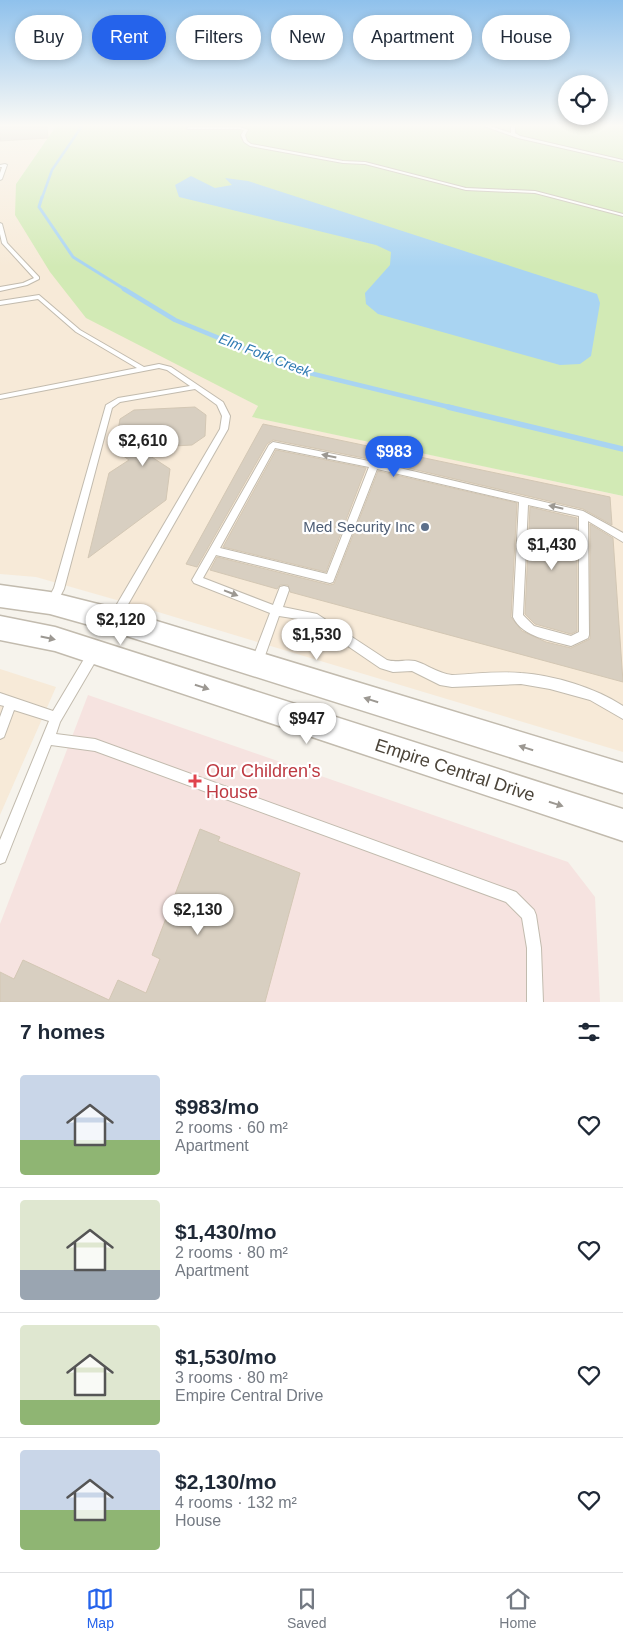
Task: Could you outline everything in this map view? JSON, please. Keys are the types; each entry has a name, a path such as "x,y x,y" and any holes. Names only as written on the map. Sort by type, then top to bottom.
{"street":[{"path":"0,596 50,603 114,620 623,778"},
{"path":"94,652 114,620"},
{"name":"Empire Central Drive","path":"0,628 56,639 623,825"}],"lane":[{"path":"403,173 466,189 535,192 623,216"},
{"path":"0,224 2,244 38,278 25,284 0,289"},
{"path":"0,303 39,297 78,331 143,369"},
{"path":"0,397 159,366 169,368 220,404 226,416 224,429 114,620"},
{"path":"50,603 59,589 109,408 118,400 196,387"},
{"path":"623,538 583,514 374,465 273,445 197,580 276,611 314,617 384,664 393,667 413,666 440,680 452,682 522,678 550,683 591,695 623,713"},
{"path":"214,551 330,579 374,465"},
{"path":"524,500 518,617 531,630 571,641 584,635 583,514"},
{"path":"257,664 284,590"},
{"path":"0,857 56,718 94,652"},
{"path":"0,733 6,701 56,718"},
{"path":"48,739 95,745 511,897 529,915 534,948 535,1002"}],"shaded area":[{"path":"0,173 24,173 16,184 193,371 258,406 253,417 623,496 623,752 36,577 0,574"},
{"path":"0,669 56,687 0,815"},
{"name":"Our Children's House","path":"88,695 568,862 595,897 600,1002 0,1002 0,924"}],"green space":[{"path":"24,173 623,173 623,496 252,417 258,406 86,318 50,272 15,215 16,184"}],"water":[{"path":"191,176 215,188 232,185 225,178 248,181 597,294 600,303 591,356 580,364 560,365 378,314 366,304 365,293 390,265 391,252 376,245 179,197 175,185"}],"building":[{"path":"195,407 206,415 205,436 192,445 138,448 170,469 166,500 88,558 109,473 129,460 115,450 120,419 134,410"},
{"path":"263,424 610,497 612,525 583,509 374,460 273,440 267,444 197,567 186,564"},
{"path":"276,450 366,468 326,572 223,547"},
{"path":"378,471 517,503 511,617 522,631 546,642 571,648 590,639 590,524 613,538 623,682 290,592 288,585 280,585 277,589 210,570 217,557 330,585 334,584"},
{"path":"530,507 577,518 577,631 571,634 535,624 525,614"},
{"path":"200,829 220,837 218,841 300,873 265,1002 0,1002 0,972 14,979 23,960 109,1000 118,980 146,993 160,959 152,955"}],"waterway":[{"name":"Elm Fork Creek","path":"42,198 51,173"},
{"name":"Elm Fork Creek","path":"42,197 39,207 73,257 126,290"},
{"name":"Elm Fork Creek","path":"124,289 175,320 297,370 453,408"},
{"name":"Elm Fork Creek","path":"448,407 623,449"}],"place":[{"name":"Med Security Inc","path":"425,527"},
{"name":"Our Children's House","path":"195,781"}]}
